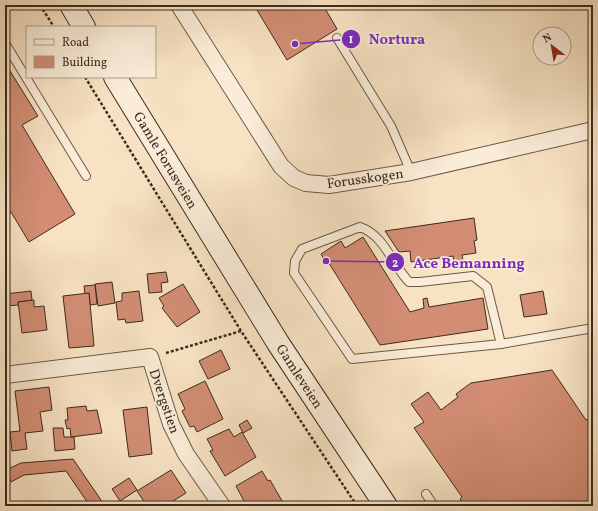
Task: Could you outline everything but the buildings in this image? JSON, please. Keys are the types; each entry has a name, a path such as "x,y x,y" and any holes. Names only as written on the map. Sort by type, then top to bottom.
{"main road":[{"path":"71,5 83,26"},
{"name":"Gamle Forusveien","path":"116,78 217,244"},
{"name":"Gamleveien","path":"217,244 278,342 386,506"}],"street":[{"name":"Forusskogen","path":"179,5 281,166 294,178 306,183 329,185 411,172 593,130"},
{"name":"Dvergstien","path":"5,375 150,357 171,424 186,454 222,506"}],"lane":[{"path":"337,38 391,126 411,172"},
{"path":"5,43 26,77"},
{"path":"26,78 86,176"},
{"path":"501,344 487,287 473,276 409,282 401,274 375,234 368,230 360,227 302,250 295,261 294,274 352,359 501,344 593,328"},
{"path":"426,494 434,506"}],"path":[{"path":"40,5 53,26"},
{"path":"86,78 241,331 357,506"},
{"path":"150,357 241,331"}],"place":[{"name":"Nortura","path":"295,44"},
{"name":"Ace Bemanning","path":"326,261"}]}
